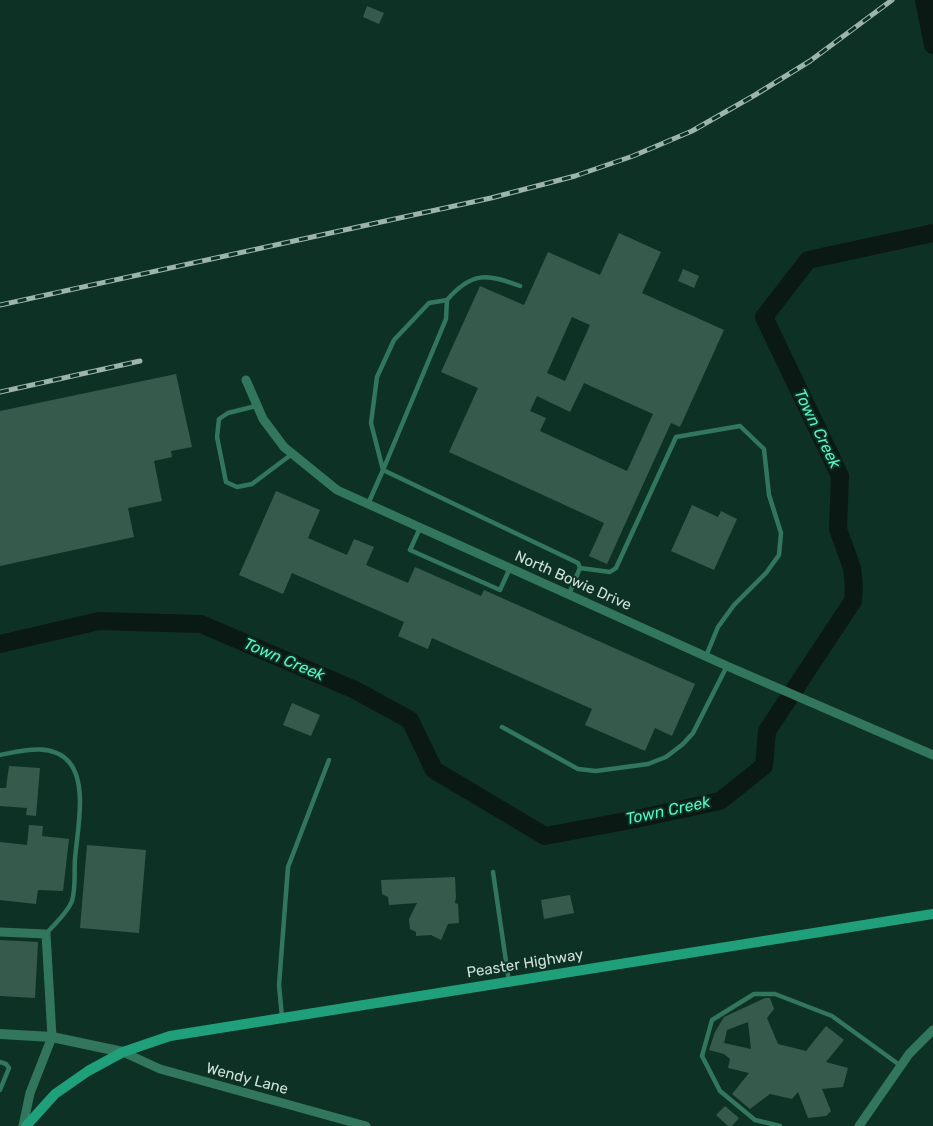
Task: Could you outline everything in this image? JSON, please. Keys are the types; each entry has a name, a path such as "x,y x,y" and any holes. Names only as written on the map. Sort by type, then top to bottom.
{"main road":[{"name":"Peaster Highway","path":"24,1126 54,1094 88,1071 123,1052 170,1036 933,914"}],"street":[{"name":"North Bowie Drive","path":"246,380 256,406 284,447 337,490 727,666 933,755"},
{"path":"0,932 46,934 52,1038 30,1093 24,1126"},
{"path":"859,1126 909,1054 933,1030"},
{"path":"0,1034 52,1038 123,1052"},
{"name":"Wendy Lane","path":"123,1052 160,1069 366,1126"}],"lane":[{"path":"383,470 371,423 377,377 394,340 429,303 447,300 457,289 470,280 484,277 496,278 520,286"},
{"path":"368,504 446,318 447,300"},
{"path":"256,406 228,413 219,419 217,437 226,482 237,487 252,484 292,454"},
{"path":"580,568 610,572 616,568 676,437 740,426 764,449 769,495 781,533 779,555 766,573 734,605 718,627 706,656"},
{"path":"383,470 578,563 580,568 569,594"},
{"path":"420,528 410,550 500,590 510,568"},
{"path":"502,727 578,769 596,771 648,764 666,757 683,744 693,733 727,666"},
{"path":"0,755 44,749 57,753 68,761 77,775 79,794 78,821 72,901 65,913 46,934"},
{"path":"282,1018 279,985 288,867 329,760"},
{"path":"493,872 509,982"},
{"path":"780,1126 755,1120 720,1091 702,1056 712,1020 754,994 775,994 832,1016 901,1066"},
{"path":"0,1062 6,1064 9,1068 0,1090"}],"building":[{"path":"367,6 384,13 379,24 363,17"},
{"path":"619,233 661,252 642,293 724,330 680,427 671,423 607,564 589,556 604,523 449,452 478,388 441,372 480,286 524,305 548,252 600,275","holes":["572,317 590,325 565,381 547,373","584,383 653,414 627,471 540,431 546,418 530,411 537,396 570,412"]},
{"path":"683,269 699,276 694,288 678,281"},
{"path":"176,374 192,447 171,451 172,457 154,461 162,501 128,508 134,537 0,566 0,411"},
{"path":"276,491 320,510 308,538 347,555 354,539 374,547 366,565 408,583 415,567 481,596 484,590 695,684 672,736 655,728 645,751 585,725 592,709 432,638 428,649 398,636 404,622 292,573 283,594 239,575"},
{"path":"692,505 718,517 721,511 737,519 714,570 671,551"},
{"path":"292,703 320,715 311,736 283,725"},
{"path":"9,766 40,768 36,816 26,815 27,808 0,806 0,788 6,788"},
{"path":"29,825 43,826 42,836 69,839 63,891 38,890 36,904 0,900 0,842 27,845"},
{"path":"87,845 146,850 139,933 80,928"},
{"path":"455,877 455,903 458,904 459,923 448,924 441,940 431,935 416,936 416,932 410,929 409,919 417,903 389,905 388,897 382,894 381,880"},
{"path":"570,895 574,913 544,919 541,900"},
{"path":"0,940 38,942 35,998 0,996"},
{"path":"765,998 770,998 774,1009 767,1018 778,1044 806,1051 826,1026 844,1040 826,1062 848,1068 843,1087 822,1089 831,1111 826,1116 808,1118 798,1092 792,1099 770,1094 750,1109 732,1094 749,1073 728,1068 730,1059 724,1054 709,1050 715,1032 724,1017","holes":["748,1022 751,1049 724,1043 727,1030"]},
{"path":"725,1106 739,1118 732,1126 728,1126 716,1115"}],"waterway":[{"name":"Town Creek","path":"924,0 933,45"},
{"name":"Town Creek","path":"0,644 99,621 201,624 355,690 410,720 434,770 545,836 720,801 764,766 767,731 853,601 852,568 838,529 840,476 764,317 808,260 933,233"}],"railway":[{"path":"0,305 491,198 575,176 633,156 692,131 810,61 892,0"},
{"path":"0,392 140,361"}]}
